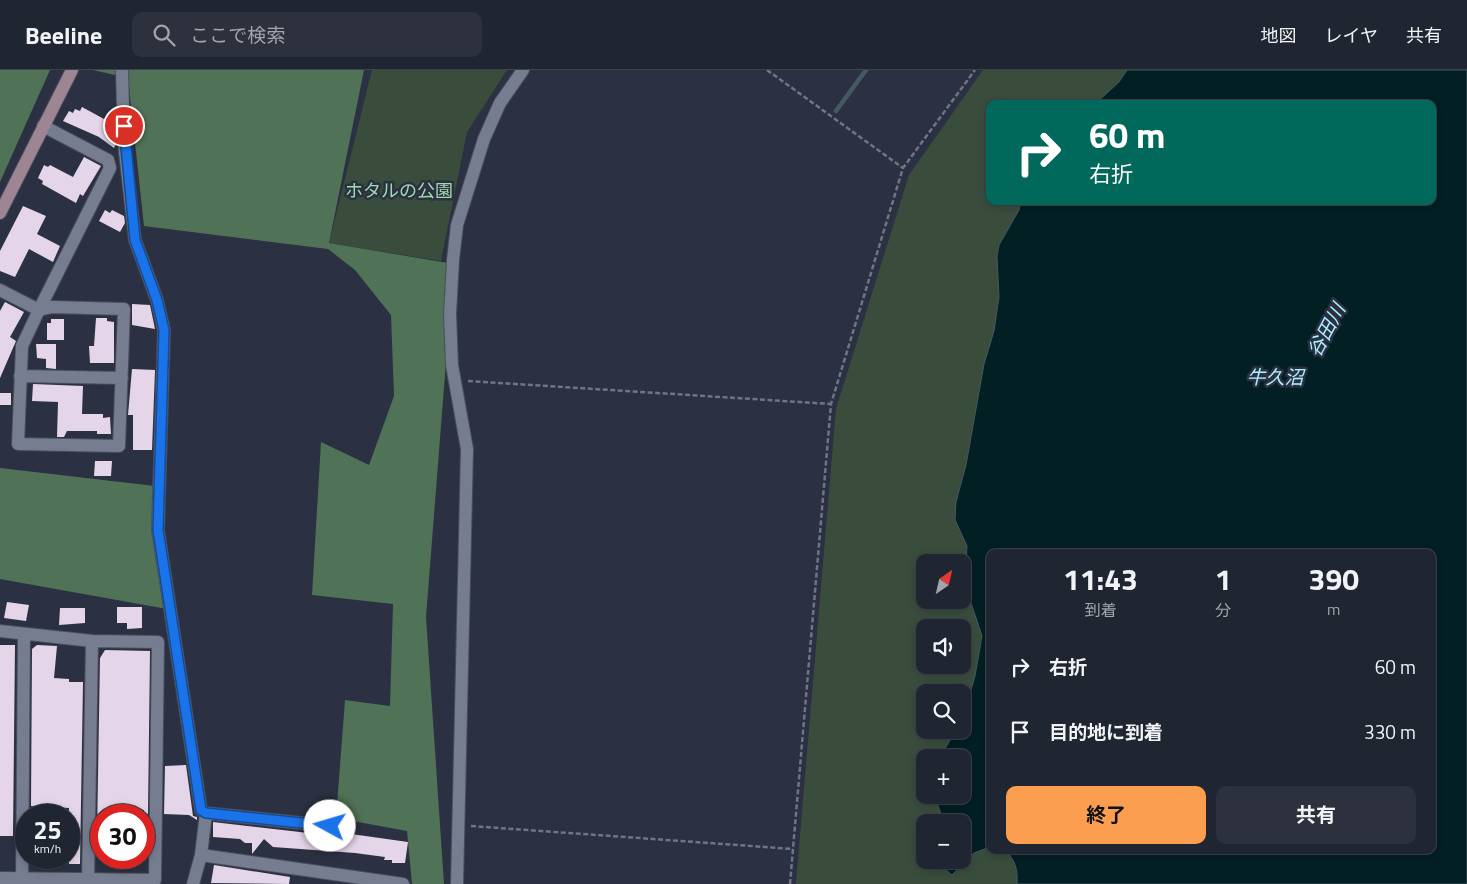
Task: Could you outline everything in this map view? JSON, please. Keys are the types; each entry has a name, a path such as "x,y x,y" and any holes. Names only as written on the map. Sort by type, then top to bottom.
{"street":[{"path":"0,213 72,70"},
{"path":"122,70 124,144 135,240 157,300 164,330 158,530 201,810 206,813 330,826"},
{"path":"457,884 462,825 467,450 454,380 450,314 457,225 484,139 500,103 523,70"},
{"path":"0,290 39,310 52,307 124,309 119,446 18,444 22,346 39,310 110,168 108,160 43,126"},
{"path":"20,376 122,378"},
{"path":"0,631 92,641 158,642 155,880 22,881 0,878"},
{"path":"22,881 24,634"},
{"path":"88,881 92,641"},
{"path":"193,884 201,855 206,813"},
{"path":"201,855 403,884"}],"path":[{"path":"767,70 904,168"},
{"path":"790,884 831,404 904,168 976,70"},
{"path":"454,380 831,404"},
{"path":"462,825 793,849"}],"green space":[{"path":"0,70 50,70 0,182"},
{"path":"93,70 364,70 329,243 448,263 444,299 446,362 426,617 444,884 412,884 407,831 336,818 345,700 390,706 393,604 312,595 321,442 369,465 394,396 391,315 355,270 328,249 144,226 128,78"},
{"name":"ホタルの公園","path":"372,70 507,70 467,132 441,261 329,243"},
{"path":"983,70 1127,70 1119,82 1099,100 986,100 986,205 1020,205 999,245 997,256 999,297 994,331 984,364 966,465 956,502 955,520 967,546 967,554 916,554 916,609 971,609 971,603 982,636 971,690 971,684 916,684 916,739 951,739 945,749 916,749 916,804 937,804 941,814 916,814 916,869 945,869 952,875 958,869 971,869 971,856 986,848 986,854 1008,854 1015,865 1017,884 796,884 836,409 909,175"},
{"path":"0,468 155,486 152,508 167,609 0,579"}],"water":[{"name":"牛久沼","path":"1127,70 1467,70 1467,884 1017,884 1015,865 1008,854 1436,854 1436,549 986,549 986,848 971,856 971,814 941,814 937,804 971,804 971,749 945,749 951,739 971,739 971,690 982,636 971,603 971,554 967,554 967,546 955,520 956,502 966,465 984,364 994,331 999,297 997,256 999,245 1020,205 1436,205 1436,100 1099,100 1119,82"},
{"name":"牛久沼","path":"945,869 958,869 952,875"}],"building":[{"path":"82,107 115,125 116,144 114,148 99,137 63,121 69,111 73,113 75,109 80,111"},
{"path":"84,157 101,166 83,196 80,194 76,203 42,184 43,181 38,178 44,165 48,167 50,165 73,177"},
{"path":"23,206 46,216 37,234 60,246 53,262 29,249 15,277 0,271 0,251"},
{"path":"105,210 110,213 112,210 124,216 125,223 120,232 99,221"},
{"path":"5,302 24,312 10,337 16,341 0,378 0,311"},
{"path":"132,304 150,305 155,329 132,325"},
{"path":"96,318 107,318 107,321 114,322 114,363 90,363 89,346 94,346"},
{"path":"51,319 64,319 64,340 47,340 47,323 51,323"},
{"path":"36,344 56,344 56,369 46,368 46,359 37,358"},
{"path":"132,369 155,370 152,450 133,450 133,415 128,415"},
{"path":"33,384 83,386 82,414 103,414 103,418 110,417 111,434 97,434 97,431 67,431 64,437 57,437 58,402 32,401"},
{"path":"0,393 11,393 11,405 0,405"},
{"path":"95,461 112,461 111,476 94,476"},
{"path":"7,602 29,605 26,621 4,618"},
{"path":"117,607 142,607 142,628 127,629 127,623 117,623"},
{"path":"60,608 85,608 85,623 59,625"},
{"path":"0,645 15,645 13,836 0,836"},
{"path":"37,645 57,646 54,678 69,679 69,682 83,682 80,864 80,804 31,804 32,649"},
{"path":"105,650 150,651 148,804 98,804 100,658"},
{"path":"186,765 193,816 197,817 197,820 189,815 164,814 165,766"},
{"path":"213,822 317,834 344,833 408,842 405,863 392,863 392,860 384,860 385,857 355,853 273,847 264,839 252,854 252,843 245,843 240,839 213,837"},
{"path":"214,865 290,877 289,884 211,883"}],"waterway":[{"path":"836,111 866,70"}],"route":[{"path":"124,126 124,144 135,240 157,300 164,330 164,382 158,530 201,810 206,813 330,826"}],"water label":[{"name":"谷田川","path":"1326,330"}]}
